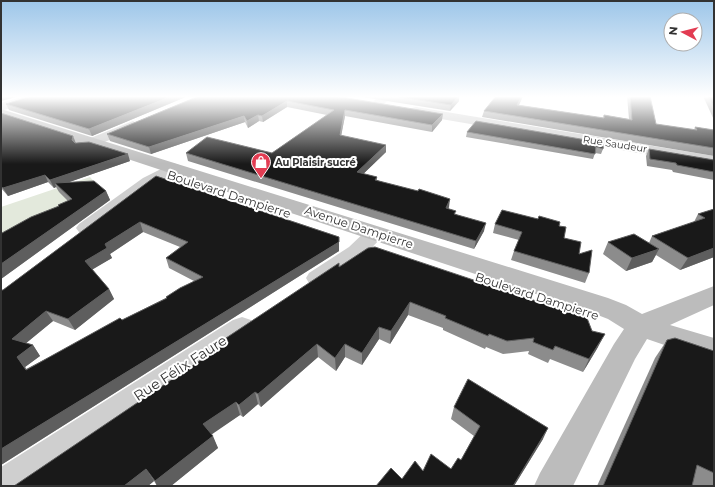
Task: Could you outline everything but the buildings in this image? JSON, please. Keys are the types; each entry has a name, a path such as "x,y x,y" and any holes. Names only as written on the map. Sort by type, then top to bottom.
{"main road":[{"name":"Boulevard Dampierre","path":"16,119 88,144 372,236 598,317 640,326"},
{"path":"553,486 624,352 640,326 714,294"},
{"path":"640,326 714,350"}],"street":[{"name":"Rue Saudeur","path":"474,119 714,160"},
{"path":"88,144 144,121"},
{"path":"70,241 144,185 168,170"},
{"path":"297,291 356,252 372,236"},
{"name":"Rue Félix Faure","path":"2,486 265,313"}],"shaded area":[{"path":"90,177 107,197 1,237 1,207"}],"place":[{"name":"Au Plaisir sucré","path":"261,179"}]}
